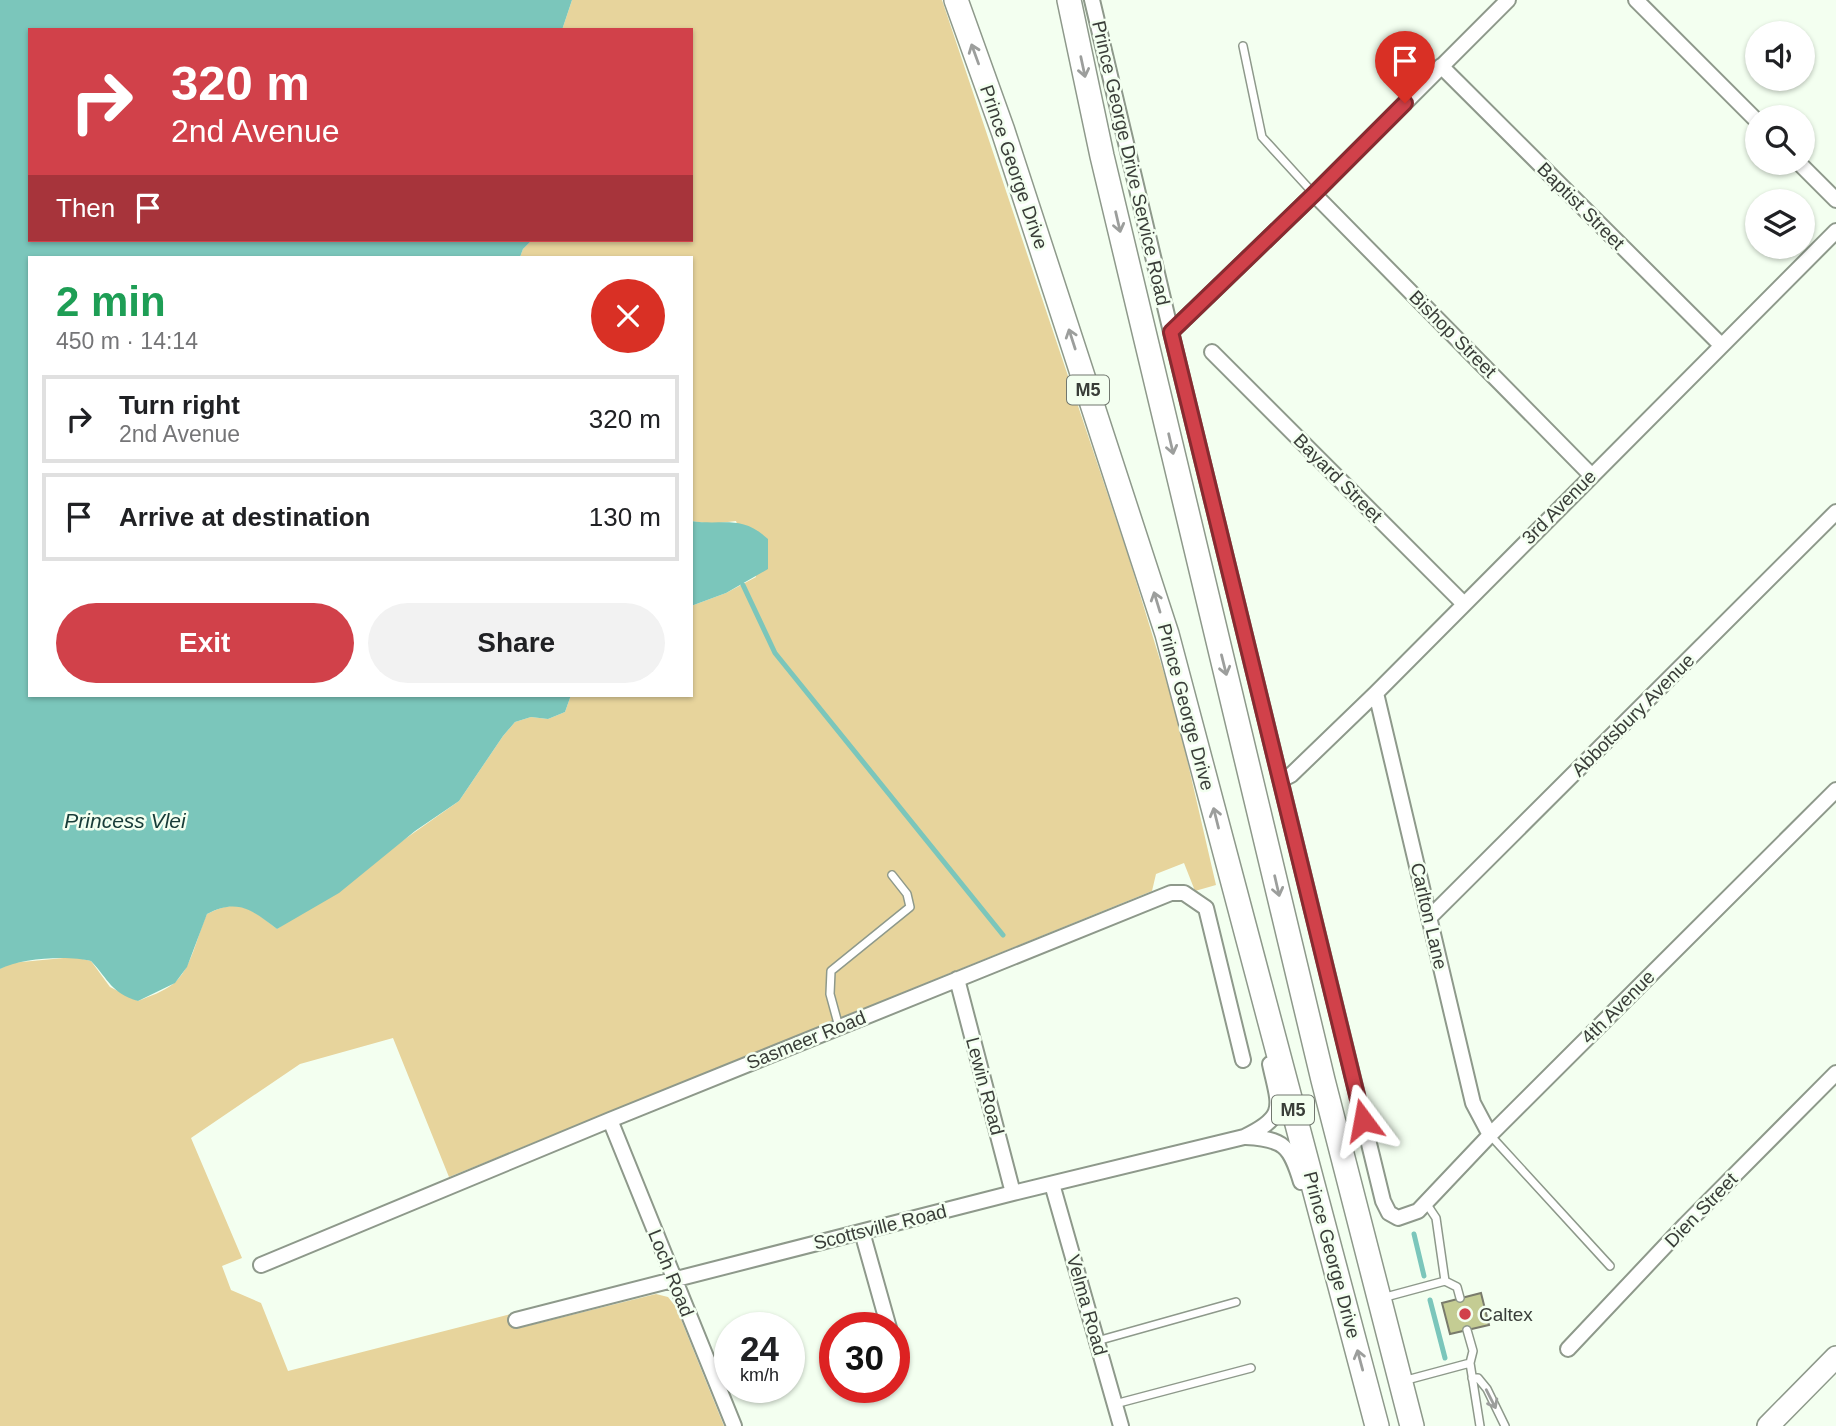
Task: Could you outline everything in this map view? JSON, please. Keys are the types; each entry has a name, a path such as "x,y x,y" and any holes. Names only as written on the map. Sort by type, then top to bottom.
{"main road":[{"name":"Prince George Drive","path":"956,0 1003,131 1144,559 1180,681 1377,1426"},
{"name":"Prince George Drive","path":"1069,0 1108,183 1323,1080 1412,1426"},
{"path":"1768,1426 1836,1357"}],"street":[{"name":"Prince George Drive Service Road","path":"1092,0 1383,1201 1389,1213 1398,1217"},
{"path":"1171,332 1508,0"},
{"path":"1636,0 1745,109"},
{"name":"Baptist Street","path":"1441,66 1721,345"},
{"path":"1811,175 1836,200"},
{"name":"Bishop Street","path":"1314,194 1591,475"},
{"name":"3rd Avenue","path":"1281,780 1291,775 1376,693 1836,231"},
{"name":"Bayard Street","path":"1212,352 1463,603"},
{"name":"Abbotsbury Avenue","path":"1429,918 1836,512"},
{"name":"Carlton Lane","path":"1376,693 1472,1103 1490,1135"},
{"name":"4th Avenue","path":"1398,1217 1415,1213 1426,1203 1490,1135 1836,790"},
{"name":"Sasmeer Road","path":"261,1265 610,1120 1171,893 1185,893 1202,904 1209,916 1243,1060"},
{"name":"Lewin Road","path":"957,979 1013,1193"},
{"name":"Scottsville Road","path":"516,1320 1244,1137 1270,1123 1278,1108 1257,979"},
{"name":"Dien Street","path":"1568,1349 1685,1225 1836,1073"},
{"name":"Loch Road","path":"610,1120 734,1426"},
{"name":"Scottsville Road","path":"1244,1137 1277,1141 1289,1151 1306,1198 1329,1241"},
{"name":"Velma Road","path":"1052,1184 1121,1426"},
{"path":"862,1232 885,1312"}],"lane":[{"path":"1243,46 1262,137 1314,194"},
{"path":"839,1027 830,994 831,971 910,907 907,894 892,875"},
{"path":"1490,1135 1610,1266"},
{"path":"1426,1203 1436,1218 1446,1281"},
{"path":"1378,1299 1446,1281 1457,1287 1460,1298"},
{"path":"1097,1341 1236,1302"},
{"path":"1467,1330 1473,1351 1470,1363 1480,1426"},
{"path":"1401,1382 1470,1363"},
{"path":"1115,1404 1251,1368"},
{"path":"1472,1378 1479,1379 1487,1389 1505,1426"}],"shaded area":[{"path":"572,0 942,0 1128,555 1177,716 1216,885 1195,891 1184,863 1156,874 1152,891 449,1177 393,1038 300,1064 191,1138 242,1258 222,1266 231,1290 261,1303 288,1371 511,1314 515,1329 656,1294 668,1297 676,1307 724,1426 0,1426 0,969 11,963 74,957 91,961 110,987 138,1001 161,992 180,978 185,970 207,914 228,906 237,906 252,911 277,929 459,801 515,722 531,717 548,719 565,712 570,697 693,697 693,605 726,593 756,577 736,521 711,524 693,521 693,256 520,256 530,242 693,242 693,28 563,28"}],"water":[{"name":"Princess Vlei","path":"0,0 572,0 563,28 28,28 28,242 530,242 520,256 28,256 28,697 570,697 565,712 548,719 531,717 515,722 459,801 415,831 339,893 277,929 244,908 228,907 207,914 187,967 175,983 138,1001 116,990 91,961 45,959 20,962 0,969"},
{"path":"693,521 732,522 749,526 768,539 768,569 726,593 693,605"}],"building":[{"name":"Caltex","path":"1481,1293 1489,1325 1450,1334 1442,1303"}],"waterway":[{"path":"743,585 775,653 1003,935"},
{"path":"1414,1234 1424,1276"},
{"path":"1430,1300 1445,1358"}],"place":[{"name":"Caltex","path":"1465,1314"}],"route":[{"path":"1363,1120 1171,332 1405,103"}]}
